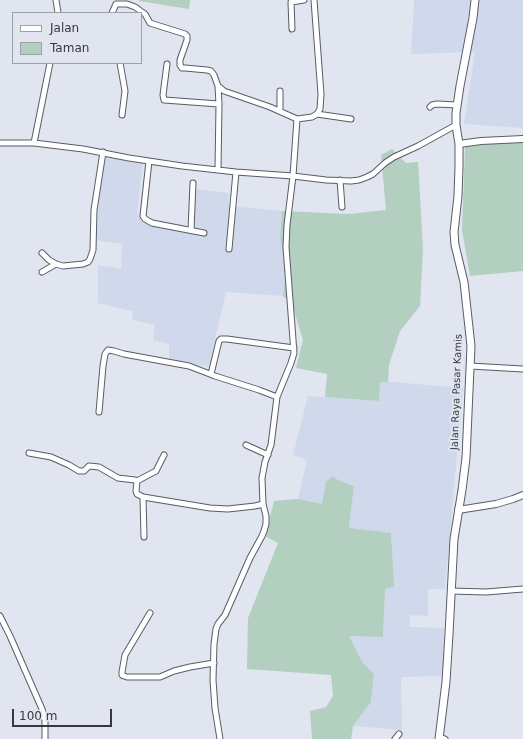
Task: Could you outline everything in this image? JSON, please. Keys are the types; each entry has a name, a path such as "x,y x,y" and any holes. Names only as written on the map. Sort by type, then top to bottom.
{"main road":[{"name":"Jalan Raya Pasar Kamis","path":"441,738 446,682 454,539 466,458 471,346 464,282 455,245 454,232 458,196 459,167 459,144 456,126 457,105 475,0"}],"street":[{"path":"56,0 58,12"},
{"path":"292,29 291,1 304,0"},
{"path":"218,86 224,91 270,106 297,119 312,117 317,114 320,109 321,94 314,0"},
{"path":"112,12 116,4 127,4 135,7 145,14 150,23 185,34 188,38 180,63 182,68 206,70 211,71 214,74 218,86 218,170"},
{"path":"34,143 50,64"},
{"path":"120,64 125,92 122,115"},
{"path":"167,64 163,95 164,100 218,104"},
{"path":"280,91 280,111"},
{"path":"430,107 437,104 457,105"},
{"path":"317,114 351,119"},
{"path":"220,739 214,708 214,644 216,629 225,615 250,558 262,536 266,524 266,516 262,504 262,478 273,432 277,397 294,353 286,247 297,119"},
{"path":"0,143 34,143 77,148 182,166 236,172 326,180 359,180 373,174 385,162 456,126"},
{"path":"459,144 523,139"},
{"path":"42,253 49,260 63,266 83,264 88,262 92,256 94,210 102,152"},
{"path":"149,161 143,216 144,219 152,223 204,233"},
{"path":"229,250 236,172"},
{"path":"340,180 342,207"},
{"path":"191,230 193,183"},
{"path":"42,272 56,264"},
{"path":"211,374 219,342 221,340 227,339 294,348"},
{"path":"99,412 104,354 108,350 189,366 277,397"},
{"path":"470,366 523,369"},
{"path":"246,445 268,455"},
{"path":"29,453 51,457 79,471 84,471 89,466 99,467 118,478 133,479 137,481 156,471 164,455"},
{"path":"137,481 137,494 143,497 210,508 228,509 262,504"},
{"path":"458,510 496,504 523,496"},
{"path":"143,497 144,537"},
{"path":"451,591 486,592 523,590"},
{"path":"150,612 125,655 122,675 127,677 160,677 174,671 214,663"},
{"path":"0,616 42,709 45,720 45,739"}],"shaded area":[{"path":"414,0 523,0 523,128 464,124 475,52 411,54"},
{"path":"100,153 143,161 137,215 189,227 191,189 229,193 229,206 282,211 280,238 286,270 283,296 226,292 209,366 169,363 169,344 153,340 155,325 133,320 132,311 98,303 98,265 121,269 122,244 97,240"},
{"path":"380,381 463,388 445,589 428,589 428,616 410,615 410,627 444,628 443,676 401,677 402,730 353,726 371,702 374,674 362,662 348,636 383,637 385,589 394,587 349,528 354,486 338,480 333,476 326,482 322,504 298,499 307,460 293,455 308,396 379,401"}],"green space":[{"path":"139,0 190,0 189,9"},
{"path":"511,141 523,142 523,271 470,276 462,230 465,147"},
{"path":"392,149 406,163 418,162 423,249 420,306 400,331 389,365 388,382 380,382 379,401 325,397 327,374 296,368 303,340 292,304 283,296 286,270 280,238 282,211 349,214 386,210 381,155"},
{"path":"333,476 338,480 354,486 349,528 391,533 394,587 385,589 383,637 349,636 362,662 374,674 371,702 353,726 351,739 312,739 310,711 326,707 333,696 331,675 247,669 248,618 278,543 265,536 274,501 298,499 322,504 326,482"}]}
